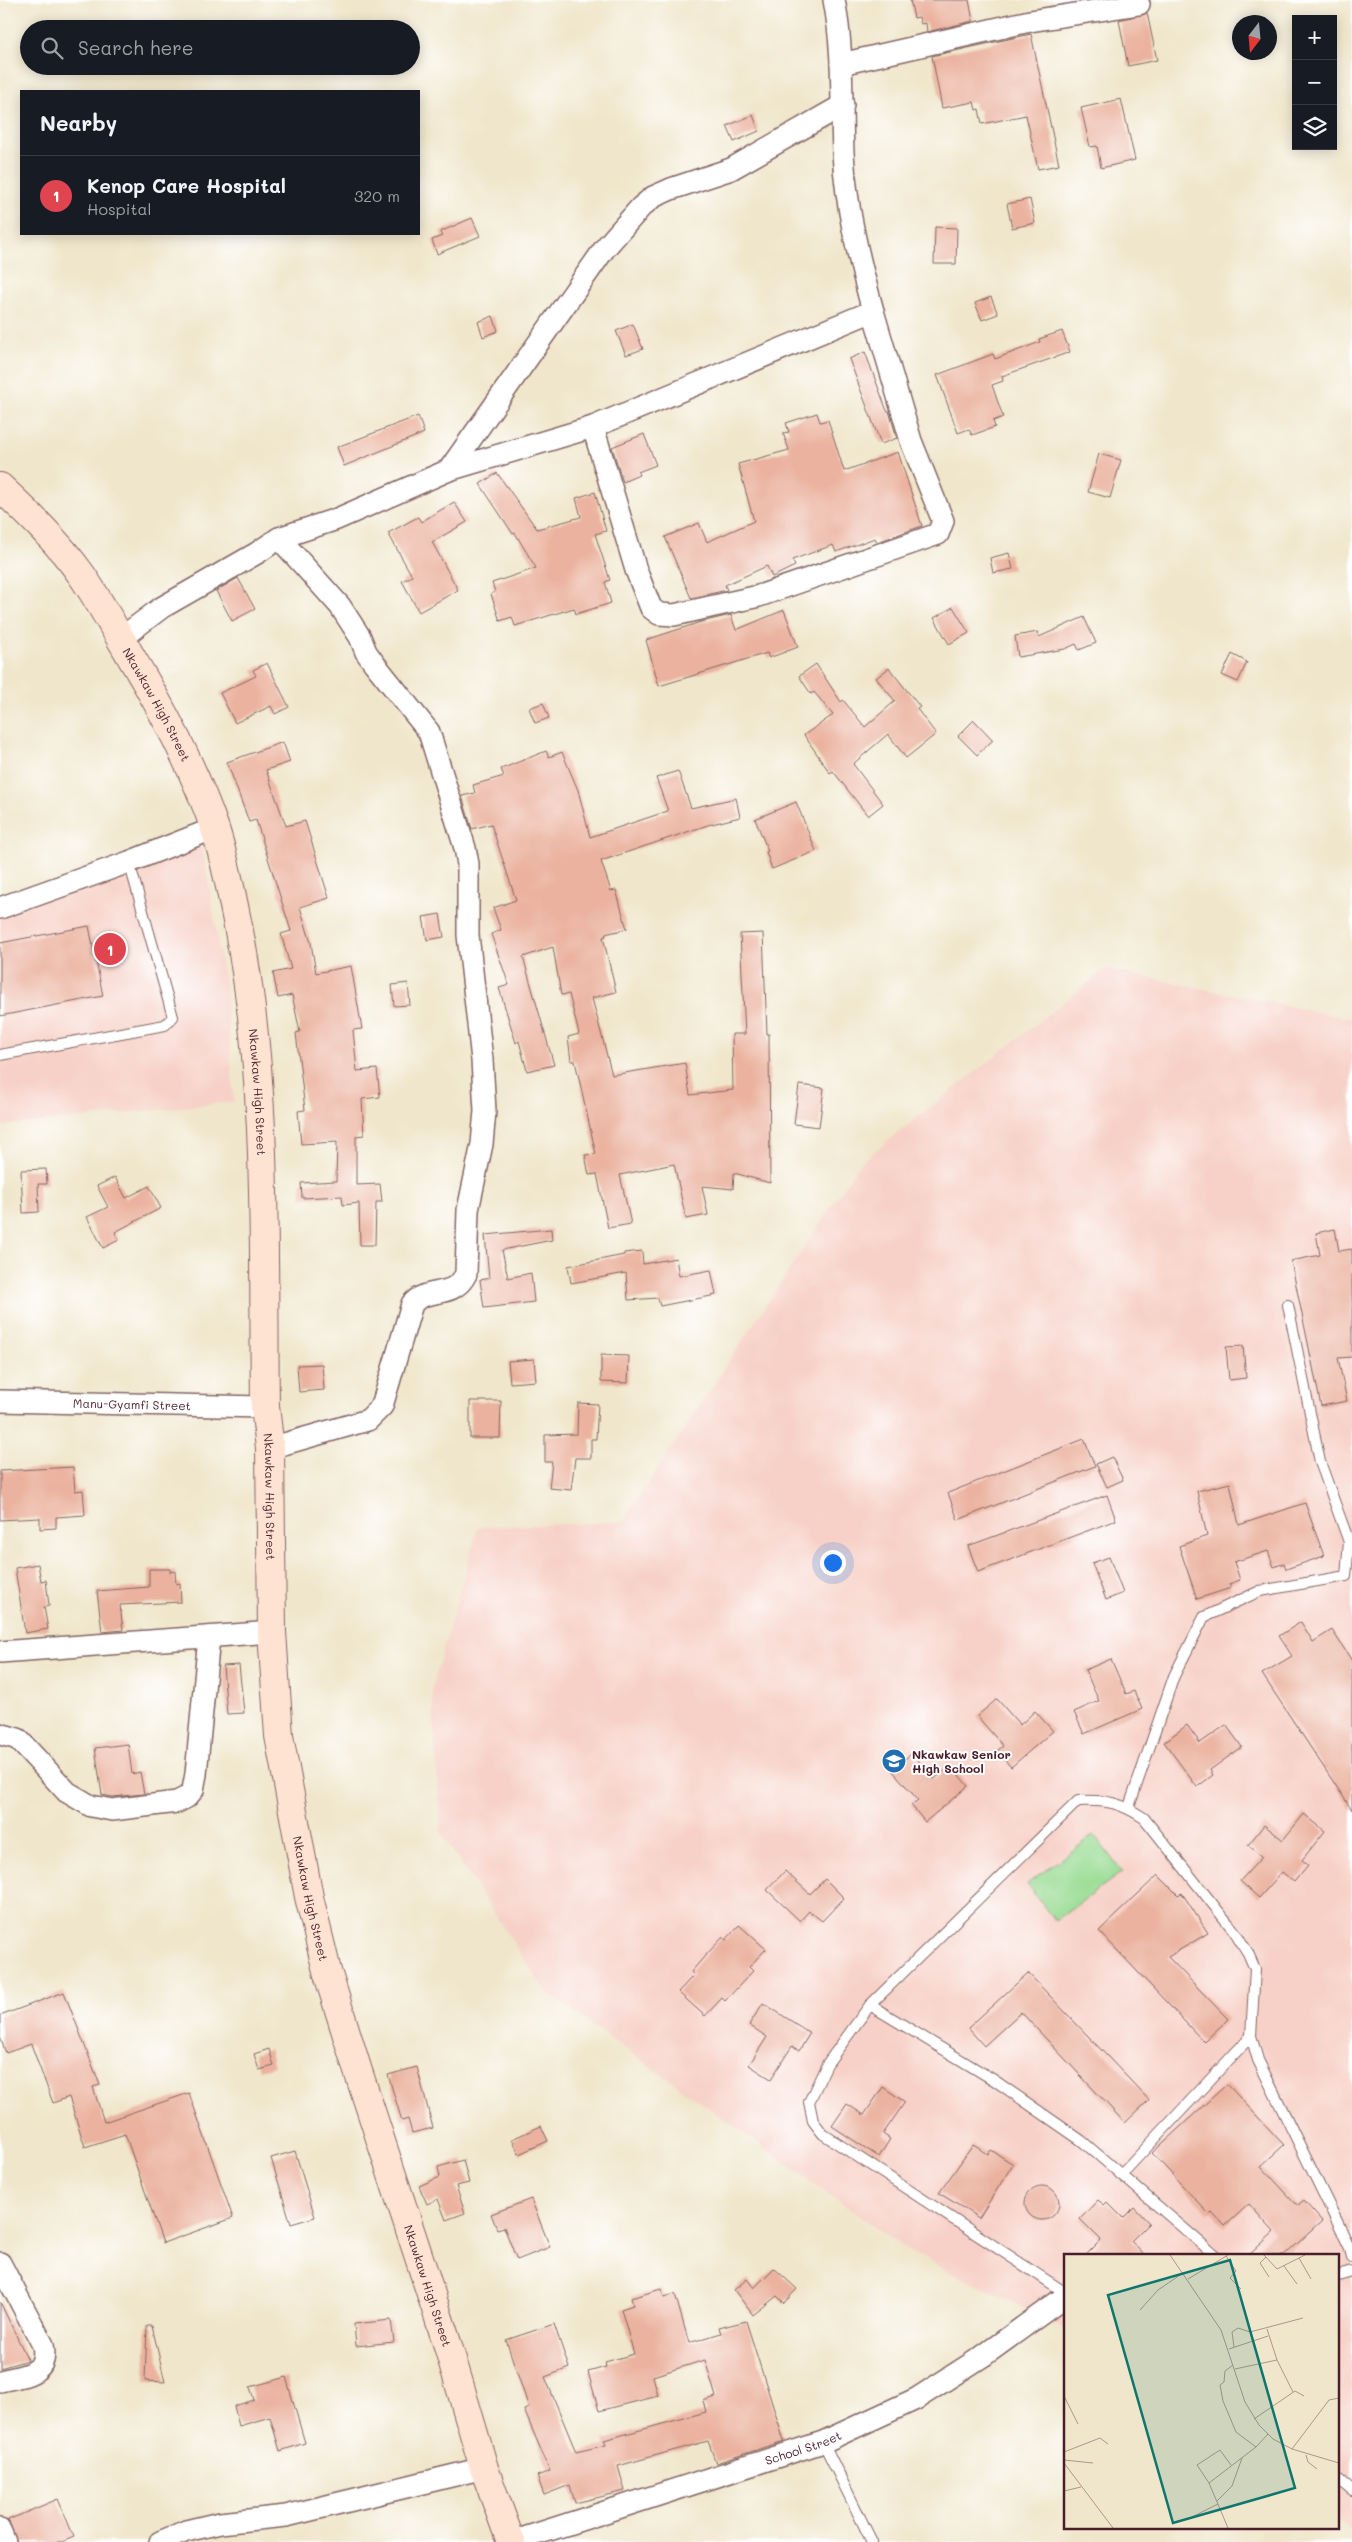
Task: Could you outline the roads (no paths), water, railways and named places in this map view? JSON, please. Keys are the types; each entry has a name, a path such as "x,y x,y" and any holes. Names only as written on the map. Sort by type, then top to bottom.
{"main road":[{"name":"Nkawkaw High Street","path":"0,487 36,521 81,574 153,694 186,757 215,828 229,880 246,968 255,1035 261,1112 265,1407 270,1448 272,1632 279,1736 286,1782 309,1897 327,1972 448,2346 484,2468 511,2542"}],"street":[{"path":"593,427 636,570 651,608 659,614 674,615 759,596 938,534 943,521 910,441 859,258 851,215 844,154 839,26 834,0"},
{"path":"841,64 1030,21 1140,4"},
{"path":"449,470 605,248 642,207 653,198 671,189 731,169 843,104"},
{"path":"120,639 162,608 257,553 279,538 336,519 449,470 593,427 873,311"},
{"path":"270,1448 368,1420 375,1415 382,1406 412,1304 417,1298 452,1289 462,1281 466,1274 468,1210 473,1177 482,1144 484,1111 482,1060 468,935 468,864 429,732 366,652 360,637 340,606 279,538"},
{"path":"0,908 129,862 215,828"},
{"name":"Manu-Gyamfi Street","path":"0,1401 265,1407"},
{"path":"0,1652 272,1632"},
{"path":"0,1734 18,1739 67,1792 91,1806 112,1810 177,1802 187,1797 193,1790 209,1637"},
{"path":"0,2263 43,2345 45,2354 44,2364 38,2371 0,2381"},
{"name":"School Street","path":"511,2542 823,2442 916,2399 1012,2336 1064,2296"},
{"path":"160,2542 186,2531 220,2523 286,2516 484,2468"},
{"path":"0,2530 5,2542"}],"lane":[{"path":"0,1055 165,1025 170,1022 173,1017 129,862"},
{"path":"1129,1807 1174,1676 1204,1617 1260,1591 1346,1576 1349,1542 1320,1462 1288,1305"},
{"path":"1064,2293 823,2134 813,2121 809,2102 824,2072 870,2005 1078,1801 1105,1800 1129,1807 1144,1818 1235,1932 1248,1953 1255,1969 1251,2036 1258,2060 1350,2248 1352,2258"},
{"path":"870,2005 994,2080 1082,2141 1214,2254"},
{"path":"1122,2175 1251,2036"},
{"path":"823,2442 872,2542"},
{"path":"1340,2481 1352,2491"}],"place":[{"name":"Kenop Care Hospital","path":"110,949"},
{"name":"Nkawkaw Senior High School","path":"894,1761"}]}
